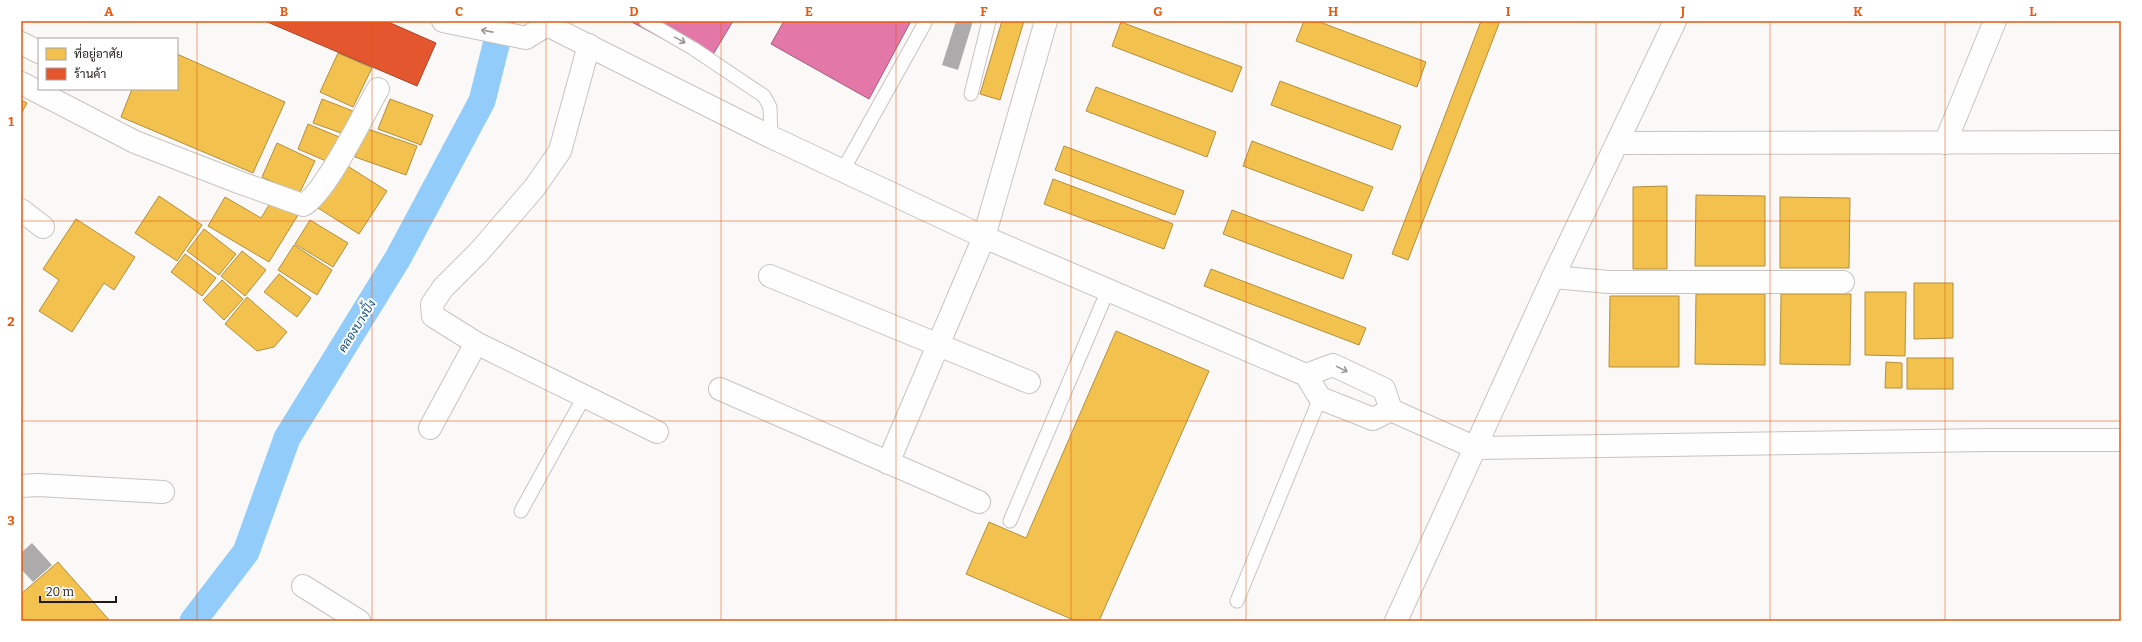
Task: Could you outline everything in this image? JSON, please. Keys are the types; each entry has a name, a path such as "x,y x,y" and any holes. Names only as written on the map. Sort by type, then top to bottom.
{"street":[{"path":"888,463 984,237 1046,21"},
{"path":"1396,621 1553,277 1675,21"},
{"path":"1945,143 1995,21"},
{"path":"444,22 526,38 547,22 589,45 771,137 984,237 1306,375 1320,398 1373,419 1391,410"},
{"path":"21,43 38,52"},
{"path":"589,45 560,151 535,187 479,252 443,288 432,304 433,316 476,343 657,432"},
{"path":"21,83 135,142 240,183 303,205 309,202 323,186 378,88"},
{"path":"1618,143 2121,142"},
{"path":"21,210 43,227"},
{"path":"770,276 1029,382"},
{"path":"1553,277 1617,282 1843,282"},
{"path":"430,428 476,343"},
{"path":"1306,375 1333,365 1384,389 1391,410 1476,448 1986,440 2121,440"},
{"path":"720,389 979,502"},
{"path":"21,486 38,485 163,492"},
{"path":"303,586 359,621"}],"lane":[{"path":"646,21 694,48 764,96 770,107 771,137"},
{"path":"843,170 926,21"},
{"path":"971,94 989,21"},
{"path":"1010,521 1108,290"},
{"path":"521,511 584,397"},
{"path":"1237,601 1320,398"}],"building: ที่อยู่อาศัย":[{"path":"1002,21 1024,21 1000,100 980,94"},
{"path":"1304,21 1317,21 1426,62 1417,87 1296,41"},
{"path":"1481,21 1500,21 1408,260 1392,254"},
{"path":"1121,22 1242,67 1232,92 1112,46"},
{"path":"338,53 372,68 353,107 320,92"},
{"path":"178,54 285,102 253,173 121,117 132,90 178,90"},
{"path":"1280,81 1401,126 1392,150 1271,105"},
{"path":"1096,87 1216,132 1207,157 1086,111"},
{"path":"322,99 353,111 344,134 313,123"},
{"path":"390,99 433,115 421,145 378,129"},
{"path":"21,100 27,103 21,114"},
{"path":"308,124 344,139 333,164 298,149"},
{"path":"365,128 417,146 406,175 355,157"},
{"path":"1252,141 1373,187 1363,211 1243,166"},
{"path":"277,143 315,161 299,194 262,177"},
{"path":"1064,146 1184,191 1175,215 1055,170"},
{"path":"346,165 387,191 359,234 318,208"},
{"path":"1053,179 1173,224 1164,249 1044,204"},
{"path":"1667,186 1667,269 1633,269 1633,187"},
{"path":"1696,195 1765,196 1765,266 1695,266"},
{"path":"159,196 202,225 177,261 135,233"},
{"path":"225,197 261,218 272,200 298,215 269,262 208,226"},
{"path":"1780,197 1850,198 1849,268 1780,268"},
{"path":"1232,210 1352,255 1343,279 1223,234"},
{"path":"76,219 135,257 114,290 104,283 72,332 39,311 59,280 43,269"},
{"path":"310,220 348,243 333,267 295,244"},
{"path":"204,229 236,254 219,275 187,251"},
{"path":"294,245 332,270 317,295 278,270"},
{"path":"242,251 266,270 245,296 221,276"},
{"path":"185,254 216,278 202,296 171,272"},
{"path":"1211,269 1366,328 1359,345 1204,286"},
{"path":"279,274 311,298 297,317 264,292"},
{"path":"222,280 243,299 224,320 203,300"},
{"path":"1914,283 1953,283 1953,338 1914,339"},
{"path":"1865,292 1906,292 1905,356 1865,355"},
{"path":"1696,294 1765,294 1765,365 1695,364"},
{"path":"1781,294 1851,294 1850,365 1780,364"},
{"path":"1610,296 1679,296 1679,367 1609,367"},
{"path":"247,297 287,332 274,347 257,351 225,324"},
{"path":"1116,331 1209,371 1099,621 1076,621 966,574 989,522 1026,538"},
{"path":"1907,358 1953,358 1953,389 1907,389"},
{"path":"1886,362 1902,363 1902,388 1885,388"},
{"path":"58,562 110,621 21,621 21,594"}],"building: ร้านค้า":[{"path":"265,21 386,21 436,43 417,86"}],"building: สุขภาพ":[{"path":"630,21 733,21 708,63"},
{"path":"784,21 911,21 869,99 771,44"}],"building: อื่นๆ":[{"path":"956,21 973,21 958,70 942,65"},
{"path":"32,543 52,565 33,582 21,569 21,553"}],"waterway":[{"name":"คลองบางปิ้ง","path":"193,621 246,552 287,438 398,258 482,101 502,21"}]}
